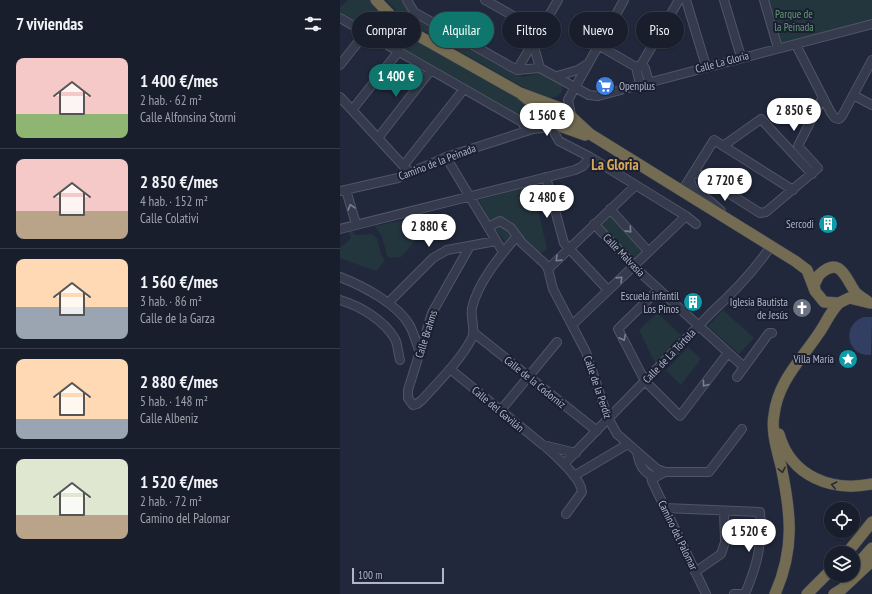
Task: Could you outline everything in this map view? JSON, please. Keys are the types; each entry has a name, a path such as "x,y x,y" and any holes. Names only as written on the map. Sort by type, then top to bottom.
{"highway":[{"path":"376,0 396,21 417,35 520,93 559,118 607,145 795,261 810,274 823,310 821,321 814,339"},
{"path":"795,261 815,268 839,269 846,274 857,294 871,304"},
{"path":"817,295 816,279 827,269"},
{"path":"775,594 784,572 789,549 790,521 775,441 773,416 784,381 814,339 828,315 850,292 850,283"},
{"path":"817,295 828,303 855,299 871,304"},
{"path":"776,404 777,425 781,440 796,464 821,482 834,486 855,488 872,484"},
{"path":"853,546 872,522"},
{"path":"860,562 872,548"},
{"path":"834,594 842,589 872,561"},
{"path":"807,594 824,577"},
{"path":"830,594 841,582"}],"street":[{"path":"407,0 414,12 515,69 540,68 534,48"},
{"path":"485,0 506,12"},
{"path":"551,12 558,0"},
{"path":"617,12 624,0"},
{"path":"640,84 638,66 678,0"},
{"path":"686,0 706,66"},
{"path":"724,0 741,57"},
{"path":"764,0 778,48"},
{"path":"340,18 352,24"},
{"name":"Calle La Gloria","path":"540,68 589,95 598,96 706,66 796,45 872,24"},
{"path":"796,45 831,113 835,118 839,119 872,62"},
{"path":"340,65 353,48"},
{"path":"394,48 522,122 530,130"},
{"path":"515,69 530,48"},
{"path":"596,48 574,86 559,118 563,139 562,142 590,157 686,216 696,224"},
{"path":"604,48 638,66 645,68 649,82"},
{"path":"352,110 399,51"},
{"path":"557,76 578,70 588,63"},
{"path":"378,138 430,70"},
{"path":"559,118 574,86"},
{"path":"404,165 464,89"},
{"path":"853,95 872,105"},
{"path":"340,97 410,173"},
{"path":"695,172 763,213 818,168 798,146 823,97"},
{"name":"Camino de la Peinada","path":"343,190 398,178 446,157 530,130 559,118"},
{"name":"Camino de la Peinada","path":"530,130 559,118"},
{"path":"723,146 762,119 812,174"},
{"path":"682,191 714,140 793,190"},
{"path":"446,157 503,252"},
{"path":"340,229 575,170 583,166 590,157"},
{"path":"546,177 564,243 608,290"},
{"path":"690,180 693,189 710,201 727,218"},
{"path":"548,269 635,186"},
{"path":"343,190 356,224"},
{"path":"610,209 648,251"},
{"path":"572,325 686,216"},
{"name":"Calle de la Perdiz","path":"488,227 500,221 505,223 548,269 553,289 572,325 592,369 608,418 617,434 657,468 665,472"},
{"name":"Calle Malvasía","path":"594,224 633,266 658,290 744,367"},
{"path":"450,369 474,333 472,311 475,297 503,252 517,236"},
{"path":"388,303 433,258 447,250 496,241"},
{"name":"Calle Brahms","path":"450,369 417,404 413,404 408,398 408,390 432,313 470,246"},
{"name":"Calle de La Tórtola","path":"564,464 698,326 750,275 771,246"},
{"path":"340,277 361,286 388,303 410,326 420,352"},
{"path":"658,290 618,329 645,381 680,416 728,353"},
{"path":"340,300 372,315 387,329 395,340 400,360"},
{"name":"Calle de la Codorniz","path":"474,333 596,431"},
{"path":"737,377 769,333 772,333"},
{"path":"501,410 558,342"},
{"name":"Calle del Gavilán","path":"450,369 547,448 574,476 582,488 582,492 566,514"},
{"path":"651,476 656,477 665,472 709,472 742,429"},
{"path":"574,476 628,444"},
{"name":"Calle del Gavilán","path":"547,448 576,453"},
{"name":"Camino del Palomar","path":"637,452 639,464 651,476 706,594"},
{"path":"665,508 760,512 762,535 759,556 743,594 734,594"},
{"path":"695,572 721,554 724,542 724,511"}],"green space":[{"path":"348,0 370,0 380,12 352,12 352,22 340,15 340,7"},
{"path":"386,0 404,0 405,3 419,12 398,12"},
{"name":"Parque de la Peinada","path":"767,0 872,0 872,20 780,45"},
{"path":"421,13 429,19 429,34 422,30"},
{"path":"421,42 429,48 432,48 517,96 540,114 540,118 531,124 398,48 421,48"},
{"path":"454,48 474,48 495,62 523,77 541,73 562,86 562,92 560,95 547,97 537,95"},
{"path":"532,186 547,248 544,252 539,253 520,236 513,224 505,218 489,220 479,200"},
{"path":"610,216 645,252 635,261 600,225"},
{"path":"420,217 425,235 416,240 401,257 391,258 387,256 382,237 375,226"},
{"path":"501,226 508,230 512,236 506,243 495,229 496,227"},
{"path":"352,230 355,235 372,234 377,238 381,254 385,260 376,271 340,258 340,248 351,238 348,231"},
{"path":"723,310 754,338 739,354 708,326"},
{"path":"657,313 681,335 655,363 639,330"},
{"path":"688,347 701,359 681,385 666,370"}],"water":[{"path":"864,317 872,317 871,355 856,351 852,346 850,339 852,326"}],"place":[{"name":"Openplus","path":"605,86"},
{"name":"Sercodi","path":"828,224"},
{"name":"Escuela infantil Los Pinos","path":"693,302"},
{"name":"Iglesia Bautista de Jesús","path":"802,308"},
{"name":"Villa María","path":"848,359"}],"district":[{"name":"La Gloria","path":"615,164"}]}
